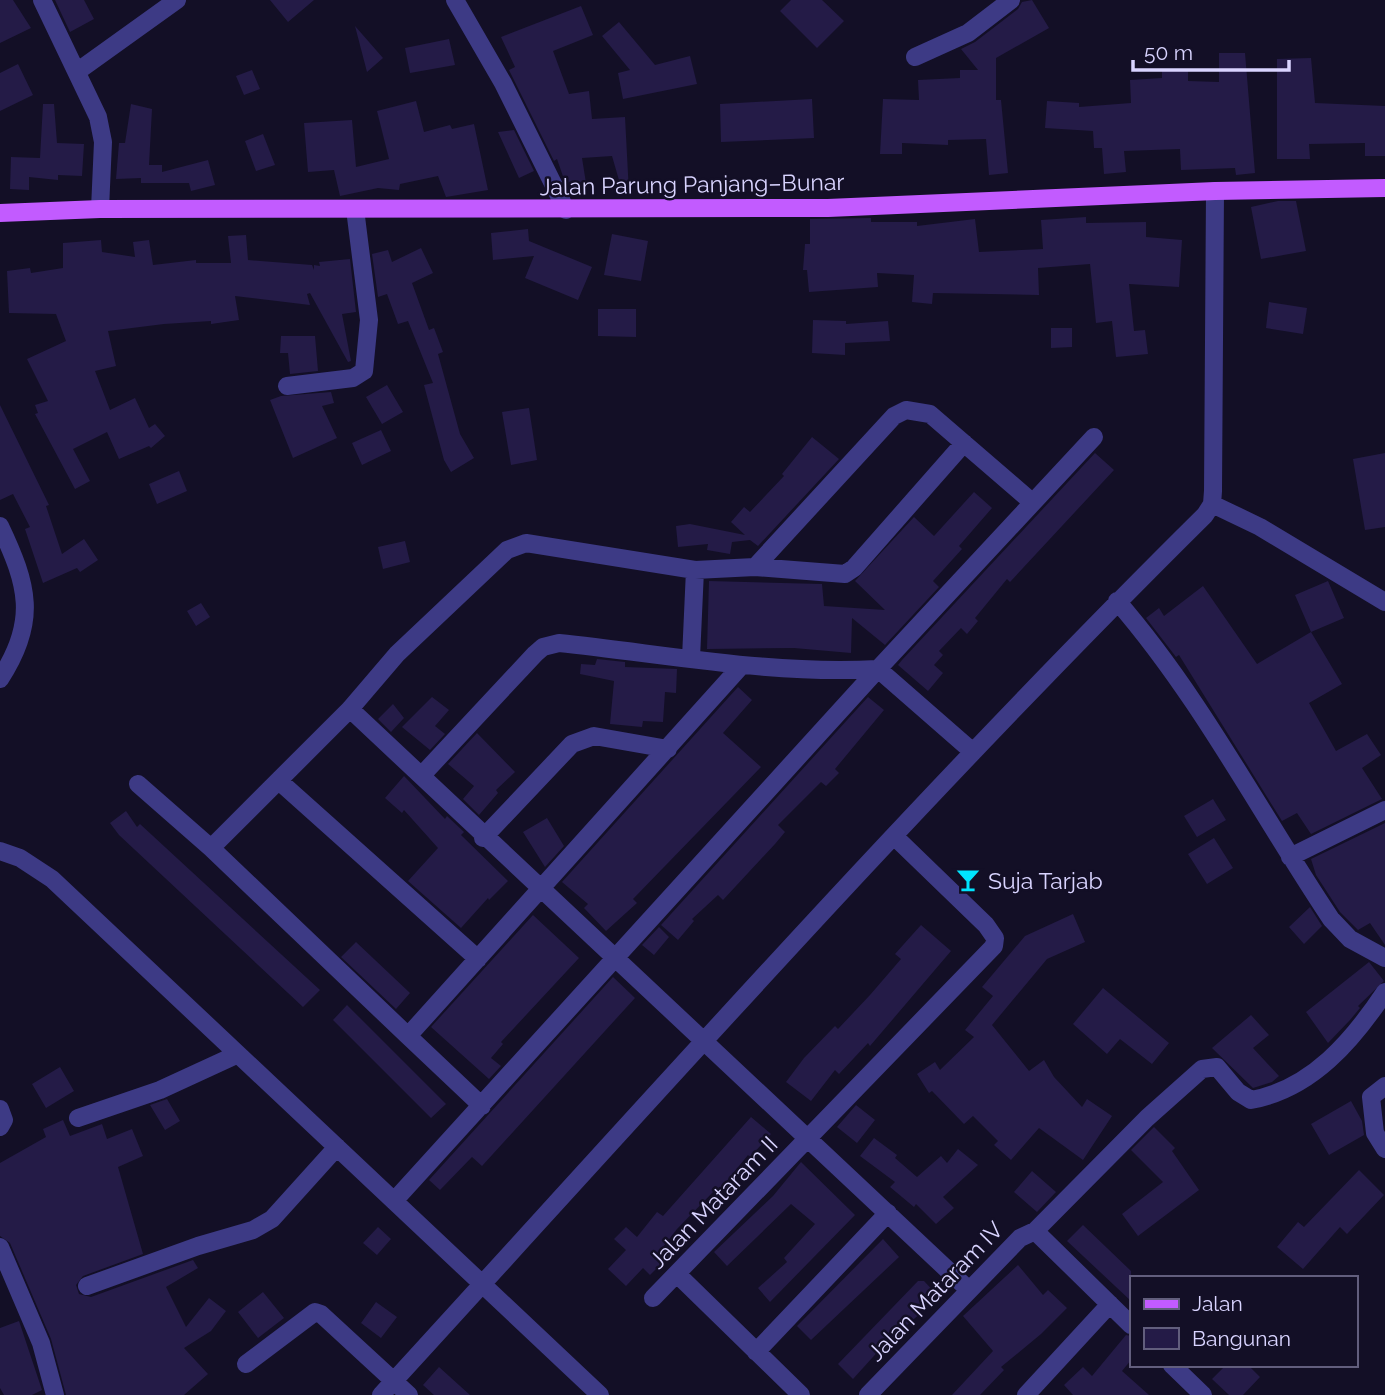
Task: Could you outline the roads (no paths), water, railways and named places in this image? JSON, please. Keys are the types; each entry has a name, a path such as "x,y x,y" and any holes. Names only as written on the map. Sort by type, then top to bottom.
{"main road":[{"name":"Jalan Parung Panjang–Bunar","path":"0,213 100,209 828,208 1216,191 1385,188"}],"street":[{"path":"42,0 98,117 103,142 100,209"},
{"path":"78,71 177,0"},
{"path":"455,0 503,83 566,210"},
{"path":"915,57 968,33 1011,0"},
{"path":"381,1395 480,1283 704,1040 973,752 1212,505 1216,191"},
{"path":"287,386 353,378 364,370 369,320 355,209"},
{"path":"755,566 894,416 906,410 920,410 930,414 1032,502"},
{"path":"394,1200 878,669 1094,437"},
{"path":"211,848 350,709 397,654 506,550 526,543 695,569 755,566 845,574 854,568 964,443"},
{"path":"1212,505 1260,527 1385,602"},
{"path":"0,526 4,546 23,581 26,621 19,643 0,679"},
{"path":"691,658 695,569"},
{"path":"1117,601 1156,647 1290,857 1340,930 1350,939 1385,958"},
{"path":"422,775 543,647 559,643 742,665 808,670 878,669 973,752"},
{"path":"408,1037 742,665"},
{"path":"350,709 422,775 483,838 704,1040 969,1290"},
{"path":"483,838 572,744 583,737 594,736 668,749"},
{"path":"279,781 478,959"},
{"path":"138,785 211,848 482,1106"},
{"path":"1290,857 1385,810"},
{"name":"Jalan Mataram II","path":"653,1298 994,946 995,938 986,925 895,836"},
{"path":"0,851 20,858 51,879 600,1395"},
{"path":"1035,1231 1147,1118 1202,1069 1217,1067 1238,1092 1251,1100 1287,1089 1348,1044 1385,992"},
{"path":"78,1118 160,1090 236,1055"},
{"path":"1385,1086 1371,1097 1375,1133 1385,1149"},
{"path":"0,1109 4,1119 0,1127"},
{"path":"87,1286 198,1246 253,1230 272,1219 337,1147"},
{"path":"757,1352 888,1213"},
{"name":"Jalan Mataram IV","path":"867,1395 1020,1238 1035,1231 1130,1324"},
{"path":"0,1247 41,1343 55,1395"},
{"path":"677,1274 801,1395"},
{"path":"1033,1393 1110,1304"},
{"path":"246,1364 315,1311 409,1395"},
{"path":"1174,1367 1203,1395"}],"place":[{"name":"Suja Tarjab","path":"968,880"}]}
